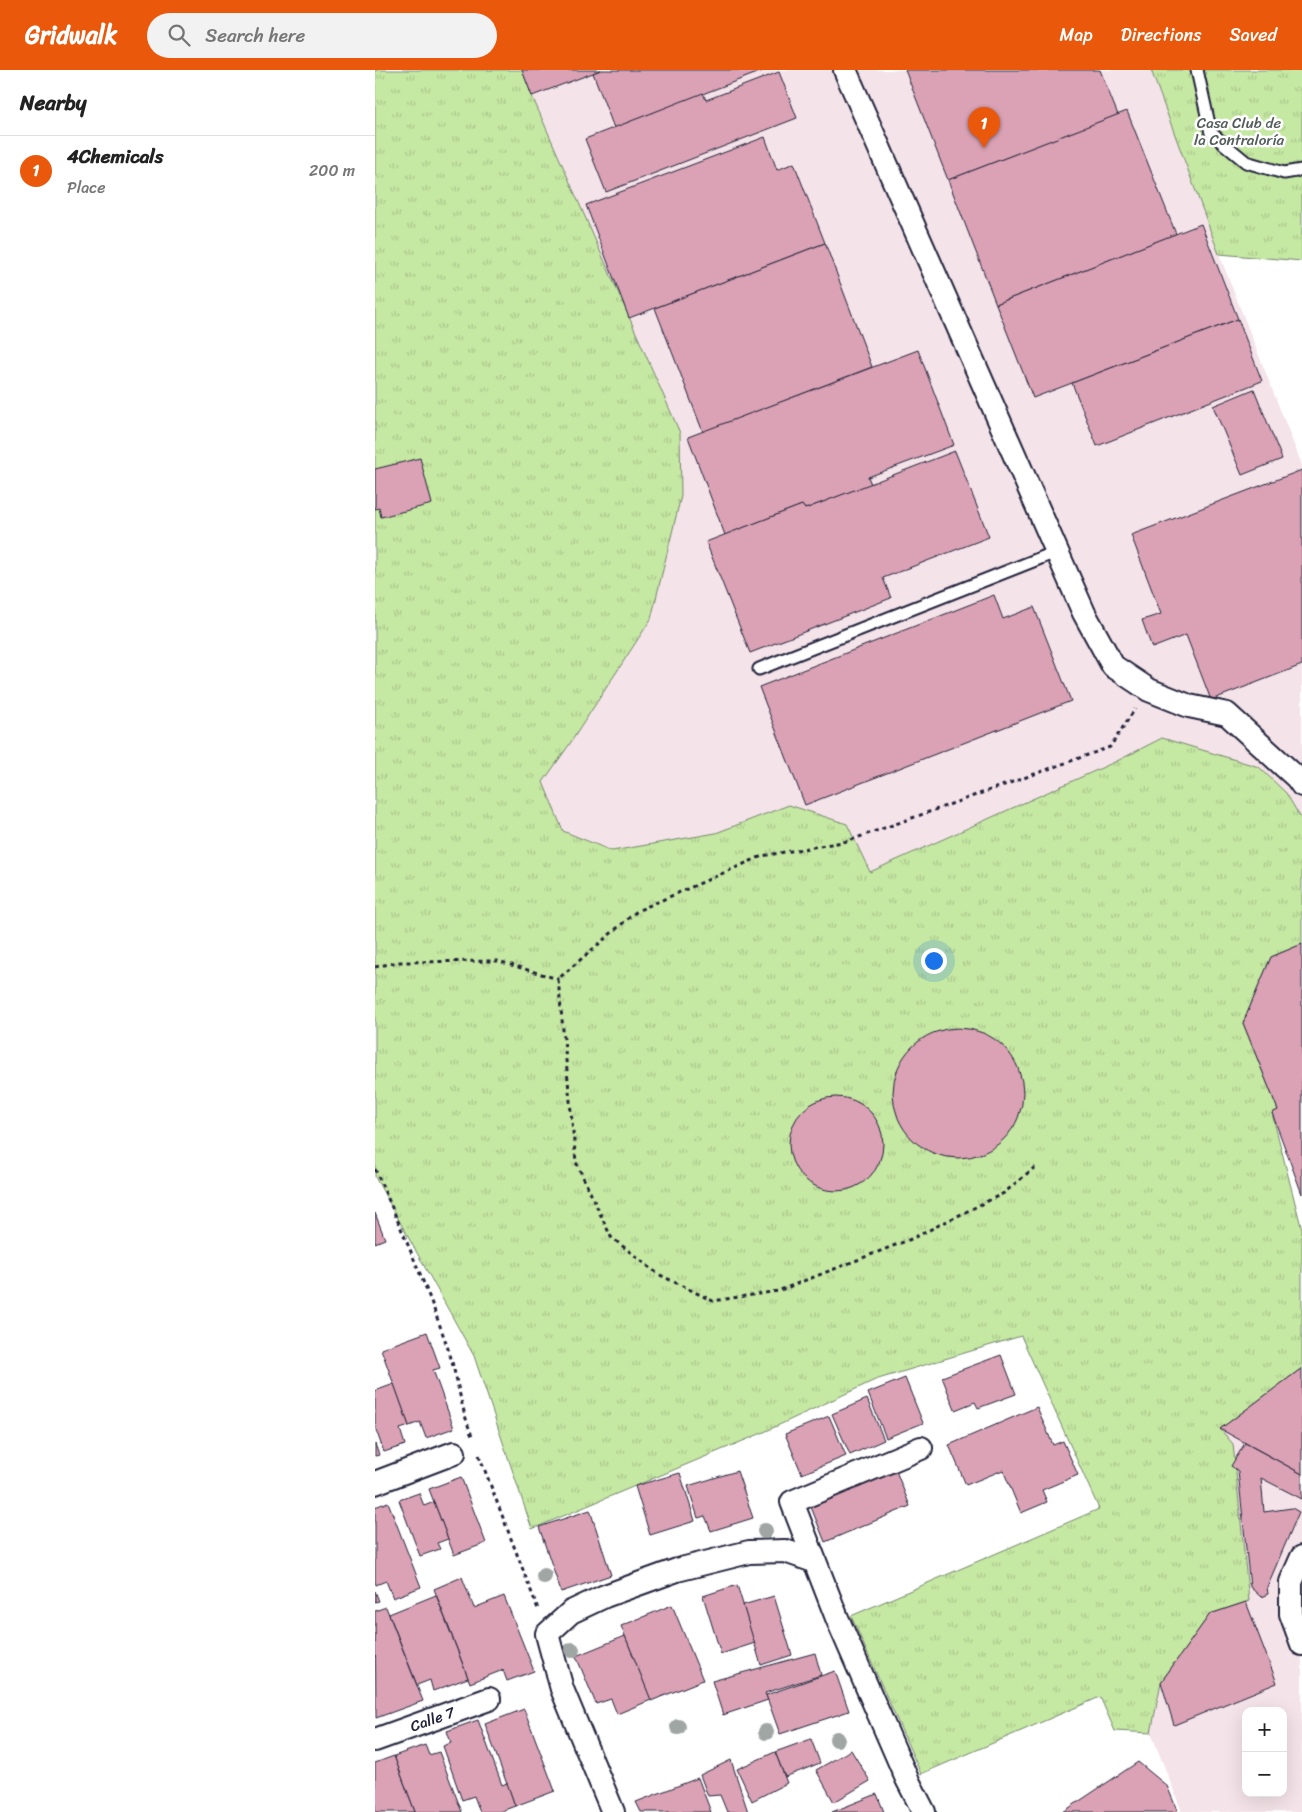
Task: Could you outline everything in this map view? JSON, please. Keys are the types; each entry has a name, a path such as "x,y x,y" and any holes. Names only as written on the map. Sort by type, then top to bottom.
{"street":[{"path":"845,70 1084,613 1113,666 1149,690 1189,706 1227,714 1297,778 1302,785"},
{"path":"921,1448 792,1502 814,1561 907,1779 924,1812"},
{"path":"375,1483 454,1453"},
{"path":"613,1812 562,1689 547,1634 571,1612 605,1596 677,1570 749,1552 785,1551 814,1561"},
{"path":"1302,1557 1291,1582 1291,1614 1302,1644"},
{"name":"Calle 7","path":"375,1740 489,1699"}],"lane":[{"path":"1197,70 1211,133 1246,162 1284,173 1302,170"},
{"path":"759,669 1057,552"}],"path":[{"path":"558,979 637,912 762,856 848,841 1110,746 1149,690"},
{"path":"375,967 398,962 498,961 558,979"},
{"path":"558,979 576,1162 611,1237 658,1274 713,1301 778,1290 911,1239 1004,1193 1035,1167"},
{"path":"375,1169 447,1344 466,1421 473,1440"},
{"path":"477,1449 547,1634"}],"shaded area":[{"path":"522,70 1151,70 1219,254 1302,465 1302,820 1286,793 1162,738 1117,761 869,872 847,824 789,805 716,833 612,851 563,831 543,782 569,745 681,496 680,433"},
{"path":"1302,1368 1302,1812 1182,1812 1151,1733 1161,1682 1210,1614 1249,1600 1220,1429"}],"green space":[{"path":"375,70 522,70 680,433 681,496 651,619 543,782 563,831 612,851 716,833 789,805 847,824 870,872 1117,761 1162,738 1259,767 1286,793 1302,820 1302,944 1271,957 1243,1023 1278,1110 1272,1113 1302,1230 1302,1368 1220,1429 1233,1444 1249,1601 1210,1614 1161,1682 1151,1733 1115,1731 1100,1697 921,1774 851,1616 1099,1509 1021,1336 875,1380 762,1433 532,1529 474,1356 375,1177"},
{"name":"Casa Club de la Contraloría","path":"1151,70 1302,70 1302,261 1219,254"}],"building":[{"path":"522,70 601,70 532,96"},
{"path":"601,70 765,70 614,128 593,73"},
{"path":"905,70 1100,70 1118,115 948,180"},
{"path":"779,72 797,118 606,192 585,139 703,93 706,100"},
{"path":"1127,111 1176,234 996,304 948,180"},
{"path":"765,137 777,170 794,163 825,243 629,318 586,205"},
{"path":"1201,224 1238,319 1033,398 996,304"},
{"path":"825,243 872,367 703,432 655,308"},
{"path":"1238,319 1262,381 1097,446 1072,383"},
{"path":"918,350 954,445 868,477 871,484 805,509 802,505 725,535 688,437"},
{"path":"1254,389 1282,459 1242,475 1213,406"},
{"path":"955,451 989,537 883,578 891,598 750,653 706,542 802,505 805,509"},
{"path":"420,458 432,504 381,517 379,508 375,509 375,469"},
{"path":"1302,470 1302,665 1211,700 1186,635 1152,648 1142,620 1161,614 1131,535"},
{"path":"994,595 1003,619 1034,607 1071,701 805,805 759,687"},
{"path":"1302,944 1302,1194 1272,1113 1278,1110 1243,1023 1271,957"},
{"path":"958,1028 971,1029 983,1033 1004,1047 1018,1068 1022,1080 1022,1106 1018,1118 1004,1139 983,1153 971,1157 958,1158 945,1157 933,1153 912,1139 898,1118 894,1106 893,1093 894,1080 898,1068 912,1047 933,1033 945,1029"},
{"path":"836,1097 854,1100 869,1111 880,1126 883,1144 880,1162 869,1177 854,1188 836,1191 818,1188 803,1177 792,1162 789,1144 792,1126 803,1111 818,1100"},
{"path":"375,1213 385,1239 375,1243"},
{"path":"427,1332 440,1368 433,1370 454,1428 426,1438 420,1422 409,1426 381,1349"},
{"path":"1001,1355 1016,1394 978,1408 975,1402 955,1410 942,1377"},
{"path":"1302,1368 1302,1474 1220,1429"},
{"path":"905,1378 923,1423 886,1438 868,1393"},
{"path":"394,1384 409,1426 400,1429 405,1445 384,1452 375,1427 375,1391"},
{"path":"867,1399 884,1440 850,1455 832,1414"},
{"path":"1037,1407 1053,1445 1063,1441 1078,1475 1042,1490 1047,1502 1021,1513 1003,1470 966,1485 949,1445"},
{"path":"829,1416 846,1456 802,1474 785,1434"},
{"path":"1245,1443 1302,1474 1302,1499 1261,1478 1264,1512 1292,1508 1299,1512 1267,1587 1268,1594 1261,1597 1250,1587 1238,1471 1231,1466"},
{"path":"375,1444 379,1455 375,1456"},
{"path":"737,1471 753,1518 711,1531 705,1516 698,1518 688,1486"},
{"path":"896,1471 910,1506 825,1542 811,1507"},
{"path":"680,1473 695,1521 650,1535 635,1486"},
{"path":"461,1477 486,1543 454,1555 429,1489"},
{"path":"419,1493 424,1506 434,1502 448,1539 437,1543 440,1549 420,1556 399,1500"},
{"path":"388,1502 421,1587 393,1598 386,1581 376,1585 375,1581 375,1507"},
{"path":"590,1510 611,1575 561,1592 539,1527"},
{"path":"462,1577 474,1608 504,1596 534,1671 507,1681 503,1670 470,1683 434,1589"},
{"path":"737,1585 755,1643 721,1654 703,1596"},
{"path":"375,1591 379,1601 375,1602"},
{"path":"436,1595 468,1678 433,1691 430,1680 417,1685 389,1614"},
{"path":"774,1596 792,1655 761,1665 743,1605"},
{"path":"1246,1602 1277,1683 1174,1725 1161,1682 1210,1614"},
{"path":"672,1605 703,1680 651,1701 621,1626"},
{"path":"386,1607 423,1701 376,1718 375,1611"},
{"path":"625,1636 651,1700 617,1714 611,1699 596,1704 576,1656"},
{"path":"815,1653 821,1675 765,1693 768,1700 723,1715 712,1681"},
{"path":"835,1671 849,1711 780,1734 766,1695"},
{"path":"524,1709 555,1791 515,1806 485,1724"},
{"path":"478,1720 502,1785 507,1783 515,1806 499,1812 480,1812 474,1796 462,1800 443,1746 451,1743 447,1731"},
{"path":"811,1739 820,1763 785,1777 775,1752"},
{"path":"425,1745 429,1755 439,1752 462,1812 415,1812 394,1756"},
{"path":"851,1750 870,1781 834,1802 816,1770"},
{"path":"775,1752 787,1783 752,1801 737,1769"},
{"path":"394,1756 415,1812 375,1812 375,1763"},
{"path":"731,1760 748,1812 727,1812 720,1795 708,1796 700,1775"},
{"path":"1138,1762 1167,1786 1178,1812 1063,1812"},
{"path":"698,1778 711,1812 641,1812 636,1802"},
{"path":"877,1794 884,1812 832,1812"}],"place":[{"name":"4Chemicals","path":"984,148"}]}
